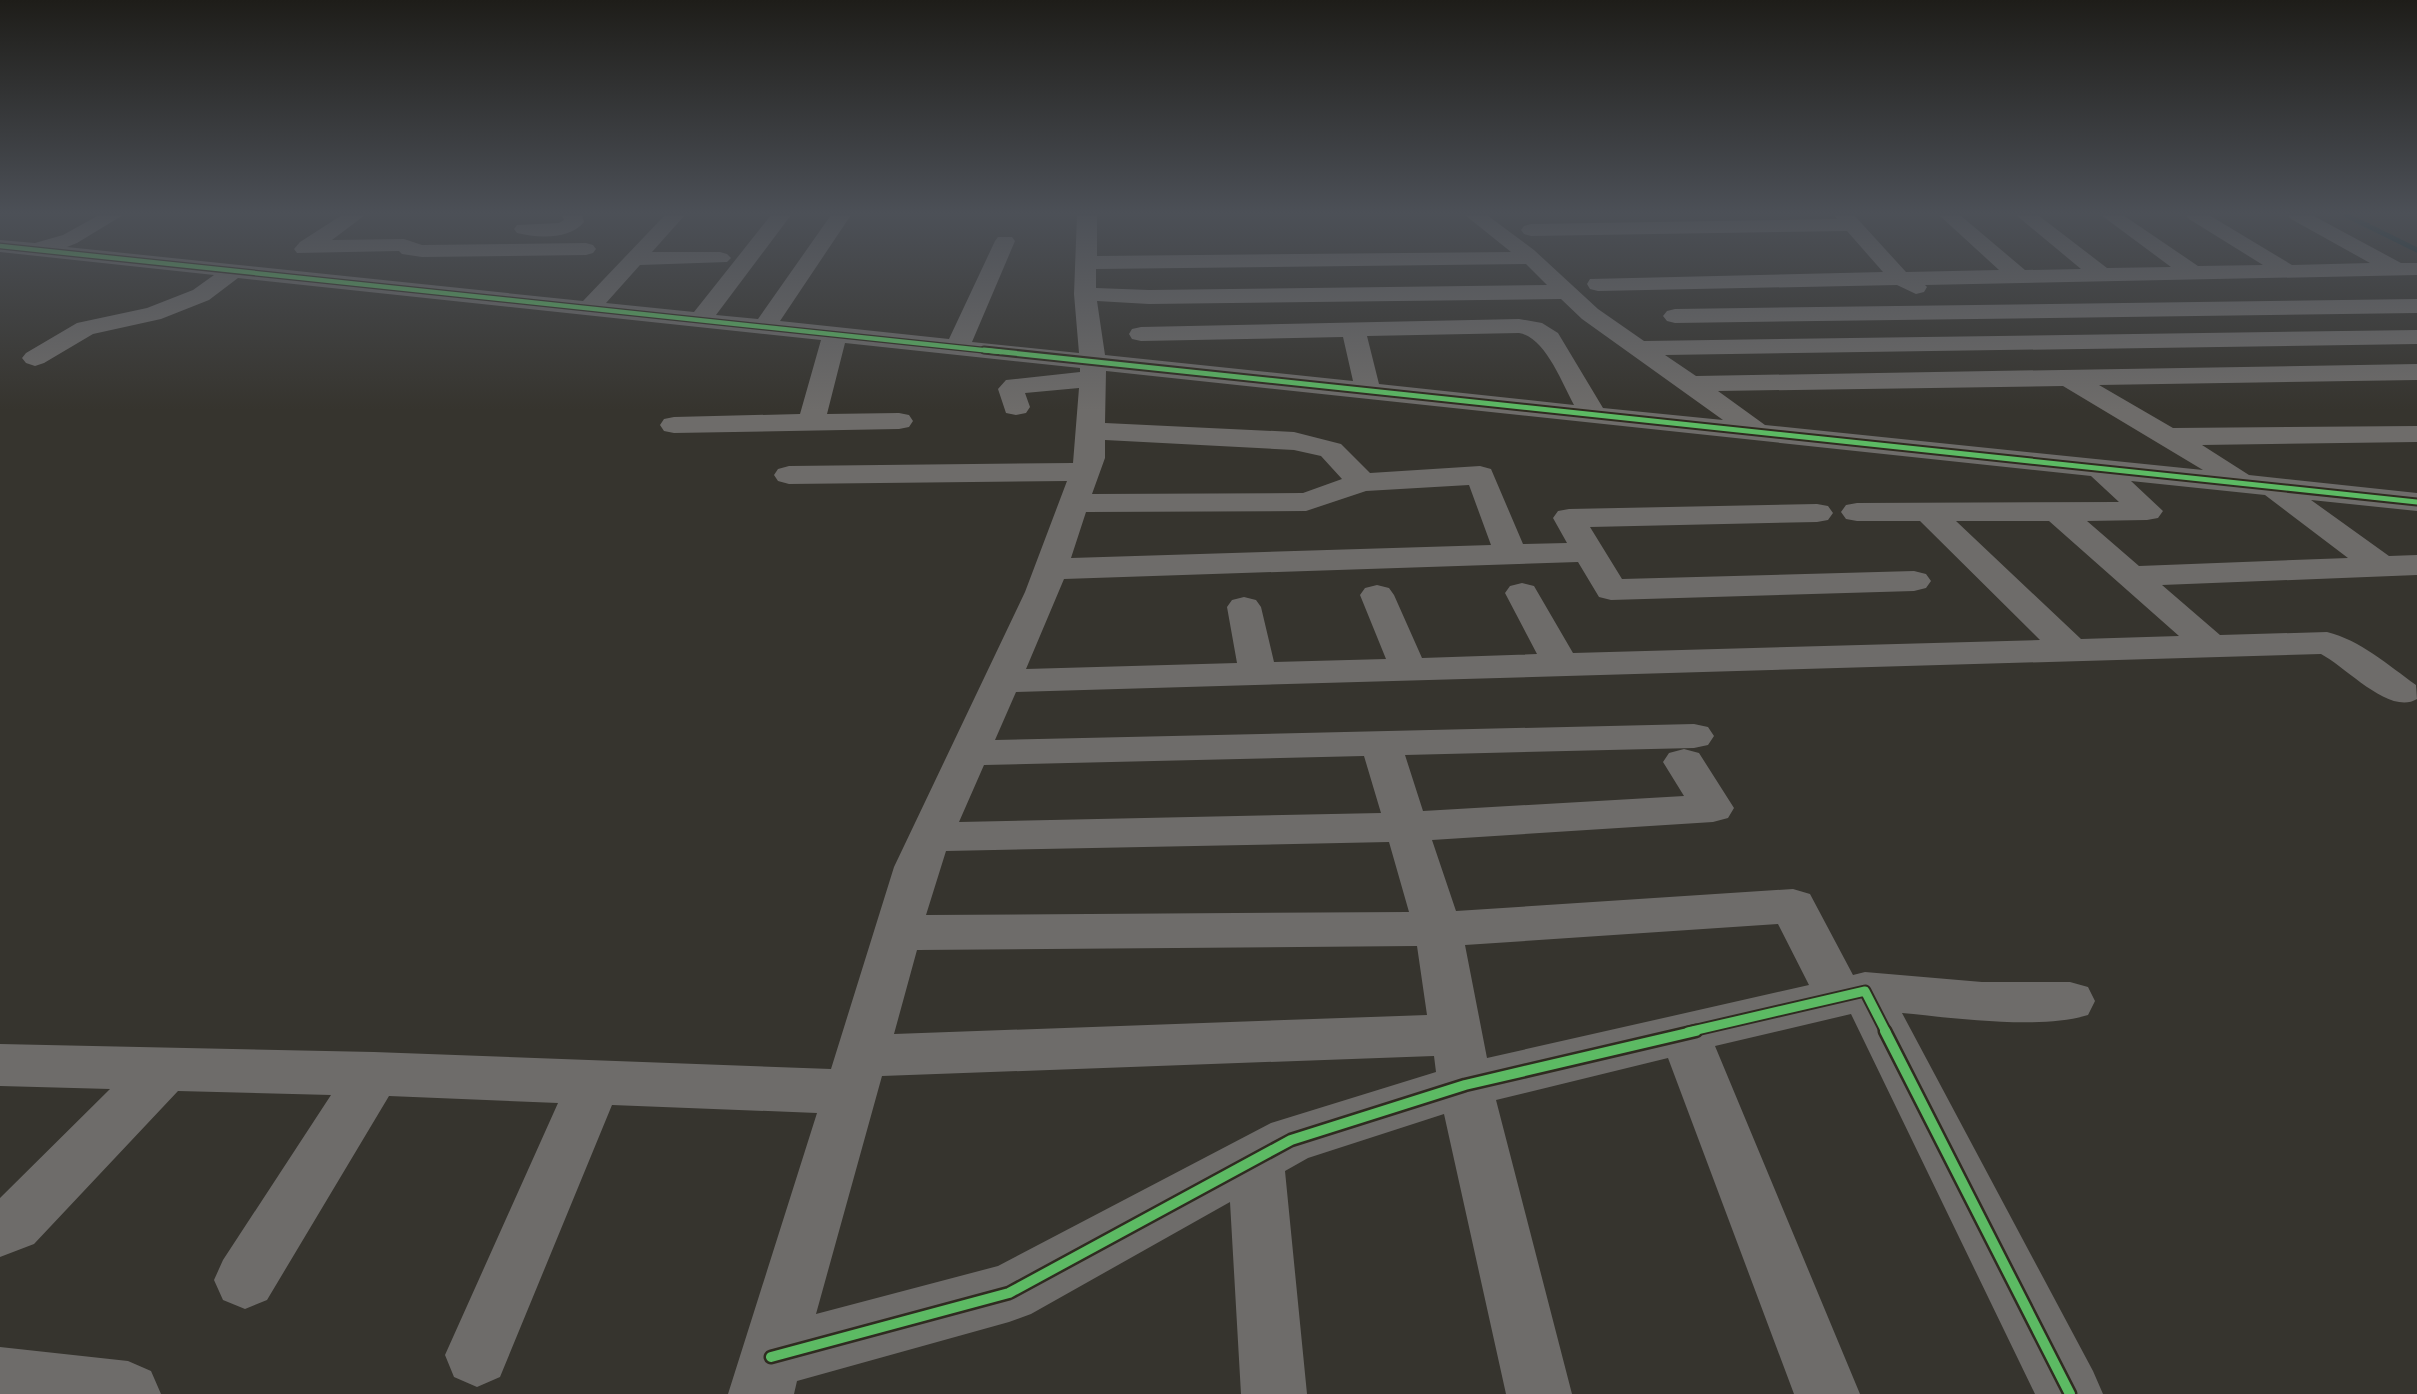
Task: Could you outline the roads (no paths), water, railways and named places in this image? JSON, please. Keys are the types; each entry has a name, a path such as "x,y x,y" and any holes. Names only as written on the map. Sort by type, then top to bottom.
{"street":[{"path":"35,358 85,328 153,314 201,295 221,280"},
{"path":"324,280 957,348 1092,371 1368,391 2097,466 2417,502"},
{"path":"371,285 380,280"},
{"path":"433,292 452,280"},
{"path":"491,298 516,280"},
{"path":"588,309 615,280"},
{"path":"700,320 731,280"},
{"path":"764,327 796,280"},
{"path":"957,348 987,280"},
{"path":"766,1376 917,867 1051,569 1084,469 1092,371 1085,280"},
{"path":"1553,280 1590,314 1759,433"},
{"path":"1598,284 1797,280"},
{"path":"1904,280 2168,437 2259,484 2382,567"},
{"path":"1085,294 1149,297 1566,292"},
{"path":"1675,316 2417,306"},
{"path":"1141,334 1519,326 1534,328 1549,338 1594,415"},
{"path":"1353,329 1368,391"},
{"path":"811,423 835,335"},
{"path":"1639,348 2417,337"},
{"path":"1016,407 1011,389 1015,386 1092,371"},
{"path":"1689,384 2417,372"},
{"path":"674,425 899,421"},
{"path":"2168,437 2417,434"},
{"path":"789,475 1084,469 1294,441 1331,450 1362,482"},
{"path":"1857,512 2147,510 2097,466"},
{"path":"1084,469 1306,502 1362,482 1480,475 1511,555"},
{"path":"1927,511 2070,649"},
{"path":"2057,511 2211,646"},
{"path":"1817,513 1569,518 1611,590 1914,581"},
{"path":"1051,569 1235,536 1511,555 1589,552"},
{"path":"2131,576 2417,565"},
{"path":"1522,593 1560,663"},
{"path":"1377,595 1408,668"},
{"path":"1244,607 1258,673"},
{"path":"1002,681 2327,643 2348,654 2402,693"},
{"path":"932,836 1407,827 1713,808 1689,749 1381,745 969,753"},
{"path":"1381,745 1438,929 1461,1060 1539,1394"},
{"path":"897,933 1438,929 1793,906 1853,994 2070,1394"},
{"path":"0,1065 374,1074 594,1083 854,1074 1461,1060 1684,1033 1853,994 1982,1001 2070,1000"},
{"path":"1684,1033 1827,1394"},
{"path":"766,1376 1009,1293 1291,1140 1461,1060"},
{"path":"0,1230 13,1225 164,1070"},
{"path":"245,1280 374,1074"},
{"path":"477,1355 594,1083"},
{"path":"1256,1160 1274,1394"},
{"path":"1,1380 128,1394"}]}
